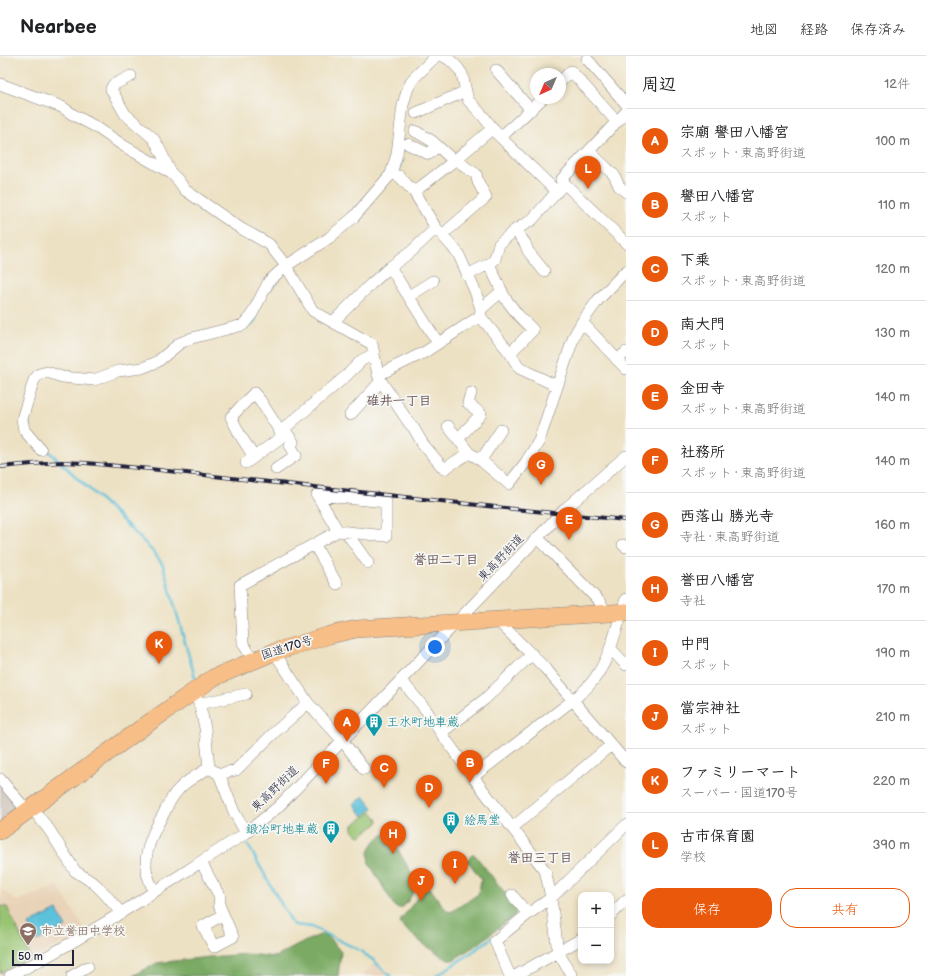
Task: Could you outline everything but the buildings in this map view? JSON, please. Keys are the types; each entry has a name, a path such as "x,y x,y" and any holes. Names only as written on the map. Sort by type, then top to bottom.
{"highway":[{"name":"国道170号","path":"0,831 143,727 196,698 213,678 274,652 330,635 356,629 497,620 620,609"}],"street":[{"path":"41,450 24,430 22,419 34,380 39,374 47,372 62,376 94,380 118,371 142,368 157,362 180,343 192,338 242,325 252,314 269,281 286,266 329,238 354,216 391,174 397,154 403,105 407,91 412,80 436,56"},
{"path":"443,56 450,60 462,74 468,100 484,116 501,137 557,192"},
{"path":"586,59 626,104"},
{"path":"496,70 530,110"},
{"path":"566,76 571,71 617,122"},
{"path":"131,76 113,85 111,89 125,114 153,138 171,173"},
{"path":"0,84 62,107 96,127 124,146 171,173 185,190 240,228 269,244 286,266 313,311 372,344 379,378 423,444 444,469 469,453"},
{"path":"416,114 466,91"},
{"path":"501,137 536,104"},
{"path":"626,112 561,180 626,243"},
{"path":"414,192 493,128"},
{"path":"415,131 432,141 455,160 476,174 478,182 486,197 449,229"},
{"path":"408,144 429,154 437,146"},
{"path":"589,151 614,175 619,186 626,192"},
{"path":"391,174 399,176 414,192 436,228 458,253 475,292 480,313 510,353 519,368 557,386"},
{"path":"467,275 489,264 495,259 499,244 515,230 532,220 564,183"},
{"path":"333,322 371,284 390,267 412,251 436,228"},
{"path":"515,230 525,243 528,251 544,271"},
{"path":"489,264 505,298 518,315 533,330 510,353"},
{"path":"390,267 438,343"},
{"path":"448,426 469,453 481,460 509,484 526,462 539,441 574,336 598,300 626,271"},
{"path":"409,296 433,281"},
{"path":"350,415 379,378 438,343 480,313 502,291"},
{"path":"582,322 626,369"},
{"path":"617,360 626,352"},
{"path":"282,430 346,376 362,360 374,354"},
{"path":"458,440 481,414 468,403 471,393"},
{"path":"276,468 296,455 290,444 293,442 282,430 260,400 254,394 231,417 250,460 283,436 282,430"},
{"path":"481,460 501,430"},
{"name":"東高野街道","path":"10,976 35,964 121,913 243,835 278,807 565,509 626,456"},
{"path":"253,660 243,643 240,585 314,544 342,531 386,536 386,502 317,494 342,531 368,564"},
{"path":"473,777 585,690 597,676 610,648 620,609 599,601 538,538"},
{"path":"314,544 337,584"},
{"path":"497,620 545,668 626,762"},
{"path":"610,648 626,664"},
{"path":"274,652 308,703 342,740 364,769"},
{"path":"441,733 485,699 532,654"},
{"path":"401,680 426,710 473,777 543,868 546,874 551,898 558,949 572,976"},
{"path":"243,835 234,812 214,771 205,728 196,698 246,694"},
{"path":"154,892 146,870 147,856 151,839 172,798 179,789 187,781 214,771 236,770 276,731 308,703"},
{"path":"512,828 611,745"},
{"path":"0,779 50,831 75,871 95,884 121,913"},
{"path":"578,940 558,949 511,975 495,941 528,914 551,898 626,825"},
{"path":"201,862 220,897 218,905 223,915"},
{"path":"512,895 528,914"},
{"path":"614,912 626,901"},
{"path":"72,976 88,967"}],"shaded area":[{"path":"0,784 16,803 17,811 0,822"},
{"name":"市立誉田中学校","path":"58,886 85,930 28,962 0,975 0,889 17,901"},
{"path":"374,963 388,976 362,976"}],"green space":[{"path":"371,812 378,820 378,823 360,836 353,831 353,825"},
{"path":"386,834 396,846 413,878 414,889 412,894 406,904 401,908 395,907 368,859 372,846 378,838"},
{"path":"472,855 475,855 516,907 516,911 515,915 478,944 453,960 448,960 422,943 401,925 400,921 420,894 420,881 422,879 447,911 451,912 477,895 479,892 481,879 468,861"},
{"path":"0,906 7,907 30,956 29,959 0,973"},
{"path":"325,933 341,952 338,976 133,976 157,963 247,954 275,957"}],"water":[{"path":"364,796 373,808 363,816 354,804"},
{"path":"57,910 66,927 37,941 29,924"}],"waterway":[{"path":"397,171 400,161"},
{"path":"271,288 279,279"},
{"path":"249,326 256,318"},
{"path":"29,414 29,427"},
{"path":"44,447 113,511 144,542 163,565 196,681"},
{"path":"244,838 292,923 295,925 312,927 359,950 373,960 390,976"},
{"path":"436,976 493,937"}],"railway":[{"path":"0,467 62,462 86,463 626,520"}],"place":[{"name":"古市保育園","path":"588,189"},
{"name":"西落山 勝光寺","path":"541,485"},
{"name":"金田寺","path":"569,540"},
{"name":"ファミリーマート","path":"159,664"},
{"name":"王水町地車蔵","path":"374,737"},
{"name":"宗廟 譽田八幡宮","path":"347,742"},
{"name":"譽田八幡宮","path":"470,783"},
{"name":"社務所","path":"326,784"},
{"name":"下乗","path":"384,788"},
{"name":"南大門","path":"429,808"},
{"name":"絵馬堂","path":"451,835"},
{"name":"鍛冶町地車蔵","path":"331,844"},
{"name":"誉田八幡宮","path":"393,854"},
{"name":"中門","path":"455,884"},
{"name":"當宗神社","path":"421,901"},
{"name":"市立誉田中学校","path":"28,946"}],"district":[{"name":"碓井一丁目","path":"399,401"},
{"name":"誉田二丁目","path":"446,560"},
{"name":"誉田三丁目","path":"540,858"}]}
